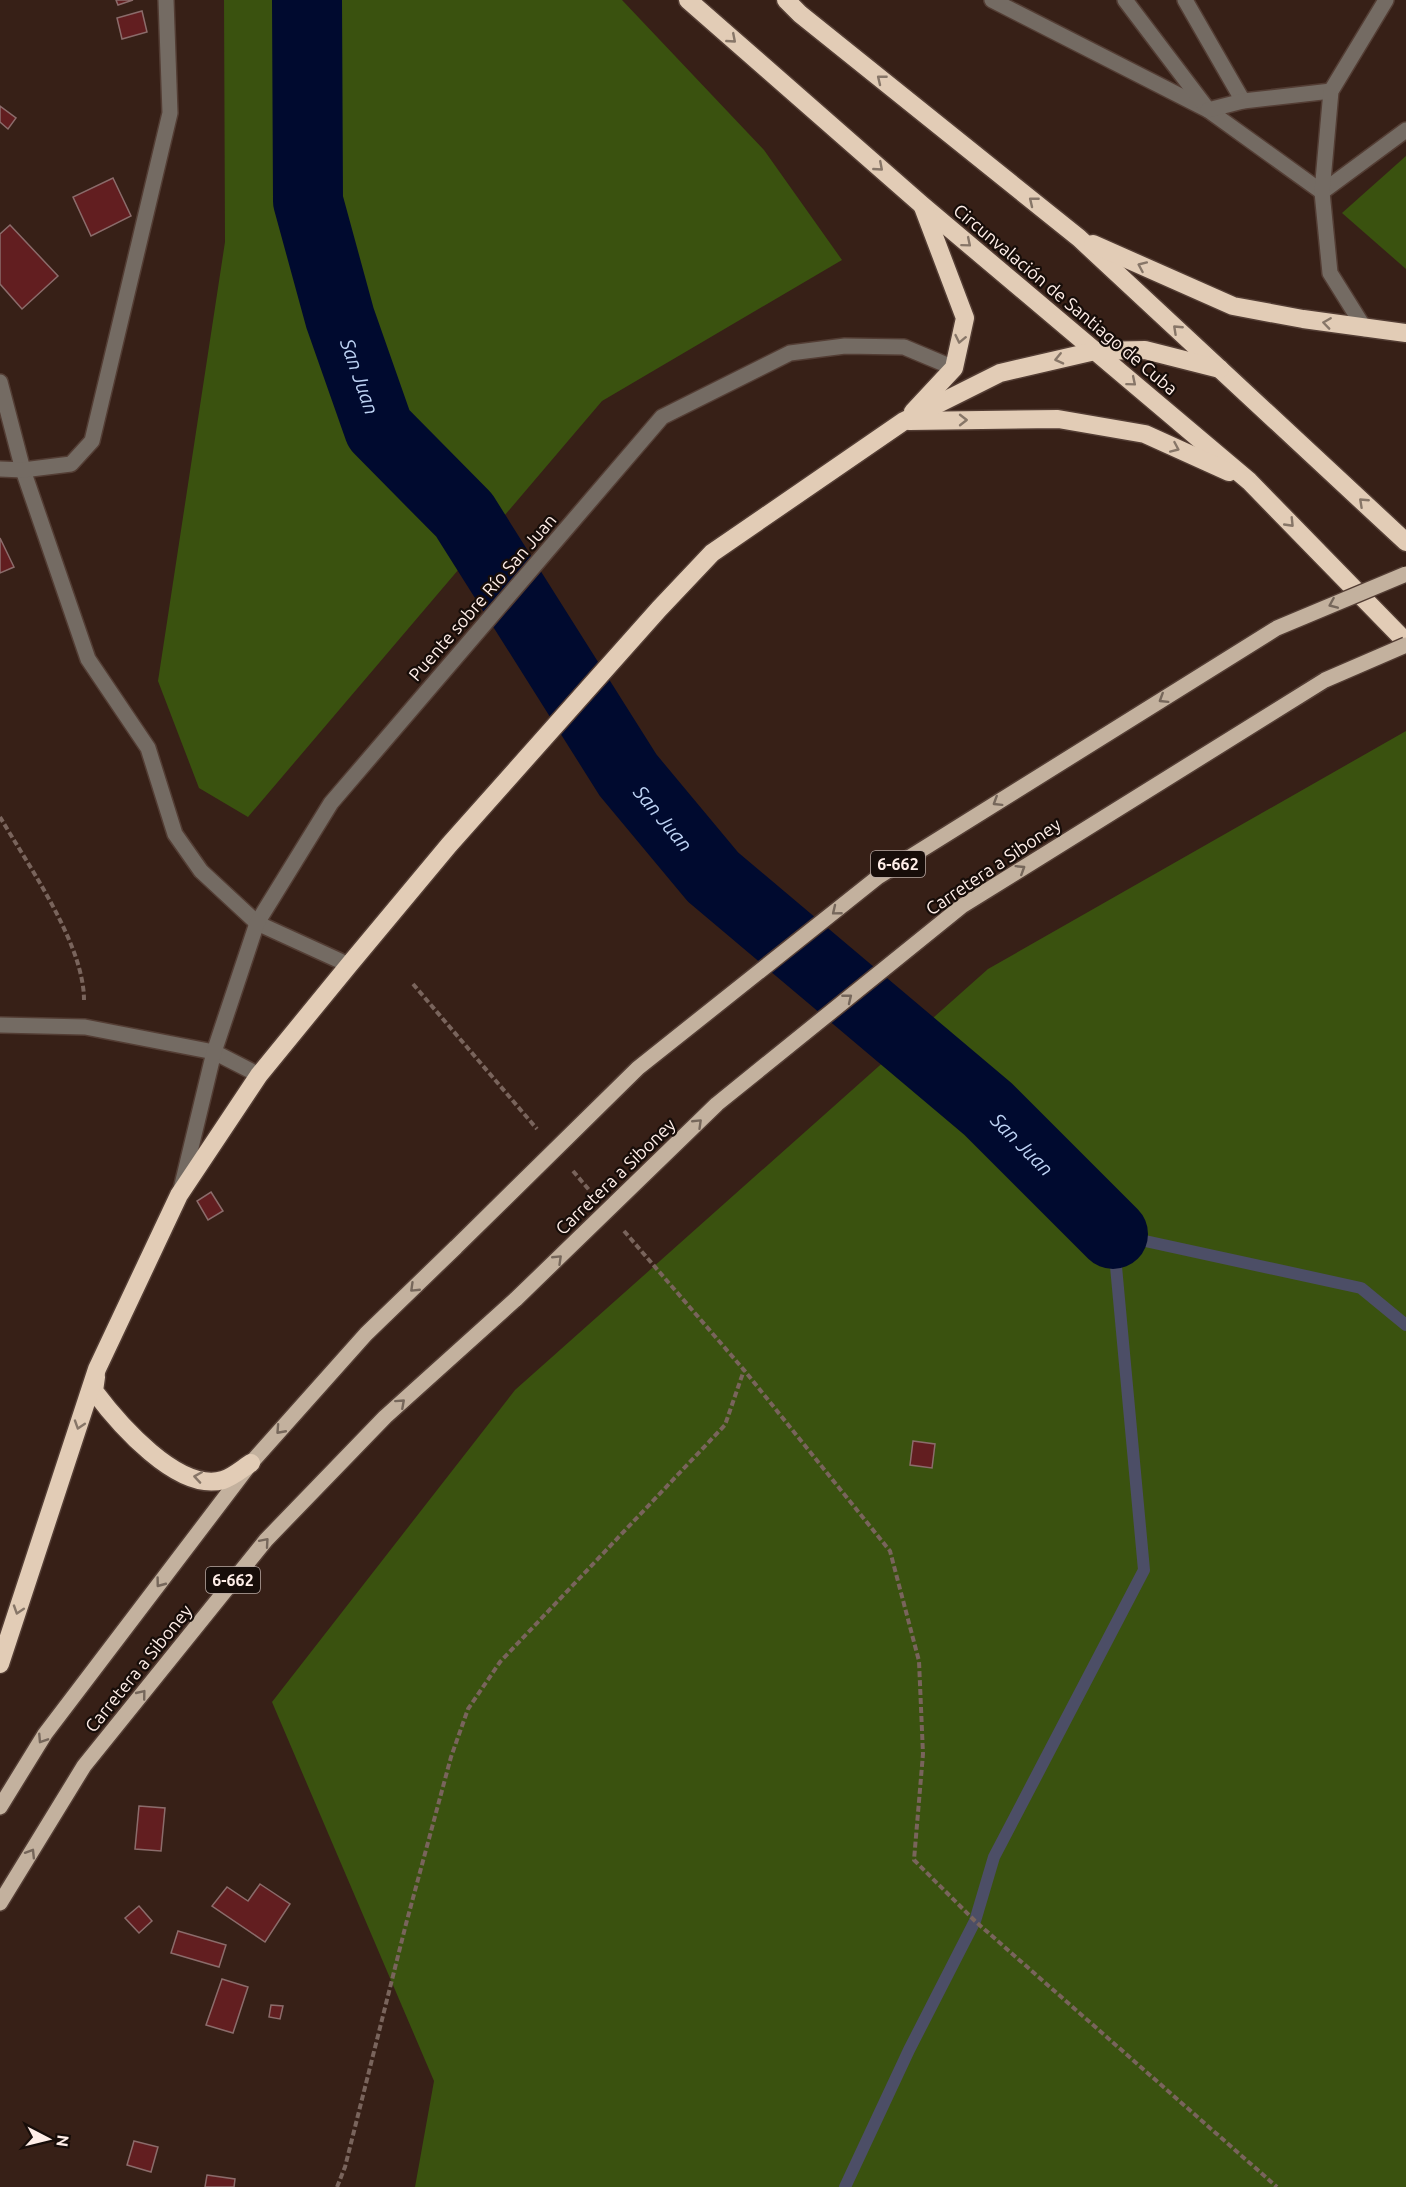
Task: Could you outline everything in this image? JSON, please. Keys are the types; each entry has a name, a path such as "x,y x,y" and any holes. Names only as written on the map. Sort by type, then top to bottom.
{"highway":[{"name":"Circunvalación de Santiago de Cuba","path":"688,0 922,205 1249,481 1406,643"},
{"path":"786,0 800,14 1079,238 1406,542"},
{"path":"904,421 954,368 965,318 922,205"},
{"path":"1079,238 1233,306 1365,329 1406,333"},
{"path":"0,1664 97,1370 179,1195 259,1075 393,911 449,844 659,609 712,553 904,421 1000,373 1095,351 1145,350 1220,369"},
{"path":"904,421 1058,420 1145,434 1249,481"},
{"path":"97,1370 94,1391 114,1418 172,1469 194,1478 223,1480 251,1463"}],"main road":[{"name":"Carretera a Siboney","path":"0,1807 45,1734 251,1463 366,1334 638,1068 878,877 1277,628 1406,573"},
{"name":"Carretera a Siboney","path":"0,1903 84,1766 266,1540 385,1417 516,1299 717,1104 962,906 1325,680 1406,643"}],"street":[{"path":"0,469 24,470 71,465 92,441 171,113 165,0"},
{"path":"992,0 1208,110 1322,192"},
{"path":"1125,0 1208,110"},
{"path":"1185,0 1243,101"},
{"path":"1365,329 1330,273 1322,192 1331,91 1386,0"},
{"path":"1208,110 1243,101 1331,91"},
{"path":"1322,192 1406,130"},
{"name":"Puente sobre Río San Juan","path":"179,1195 214,1052 257,923 331,802 662,417 790,353 845,345 904,346 954,368"},
{"path":"0,382 24,470 88,659 148,748 176,834 201,871 257,923 349,965"},
{"path":"0,1025 85,1028 214,1052 259,1075"}],"path":[{"path":"0,817 50,902 76,957 84,984 85,1028"},
{"path":"413,984 544,1137"},
{"path":"567,1164 597,1199"},
{"path":"621,1226 744,1370 890,1551 919,1661 923,1754 914,1860 975,1921 1277,2187"},
{"path":"337,2187 345,2167 439,1802 468,1709 500,1662 725,1425 744,1370"}],"green space":[{"path":"224,0 622,0 764,150 842,260 602,401 248,817 199,788 158,681 225,242"},
{"path":"1406,156 1406,269 1342,213"},
{"path":"1406,731 1406,2187 415,2187 434,2081 272,1702 515,1390 988,969"}],"building":[{"path":"116,0 133,0 118,5"},
{"path":"142,11 147,32 122,39 117,18"},
{"path":"0,106 16,118 8,129 0,122"},
{"path":"113,178 131,216 91,236 73,197"},
{"path":"10,225 58,276 22,309 0,284 0,234"},
{"path":"0,538 14,567 0,573"},
{"path":"211,1192 223,1211 208,1220 197,1201"},
{"path":"913,1441 935,1444 932,1468 910,1465"},
{"path":"139,1806 165,1808 161,1851 135,1849"},
{"path":"260,1884 290,1904 265,1942 212,1906 227,1887 248,1901"},
{"path":"139,1906 152,1921 139,1933 125,1918"},
{"path":"178,1931 226,1945 219,1967 171,1953"},
{"path":"222,1979 248,1987 233,2033 206,2025"},
{"path":"271,2005 283,2006 280,2019 269,2017"},
{"path":"134,2141 158,2147 151,2172 127,2165"},
{"path":"207,2175 235,2179 234,2187 205,2187"}],"waterway":[{"name":"San Juan","path":"307,0 308,201 340,318 379,429 464,515 628,775 713,877 988,1109 1113,1234"},
{"path":"845,2187 909,2050 975,1921 994,1857 1144,1570 1113,1234 1361,1288 1406,1325"}]}
